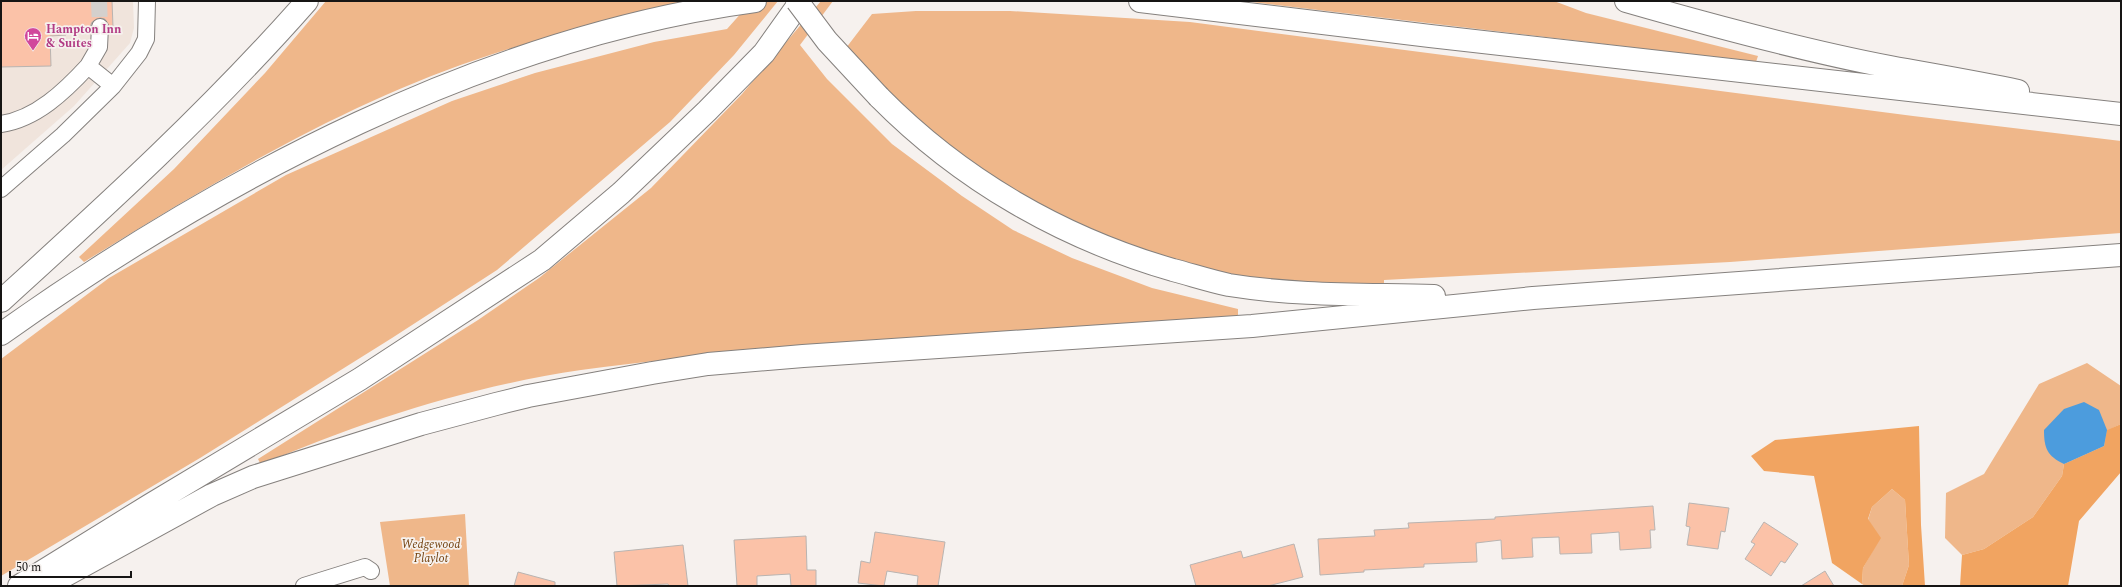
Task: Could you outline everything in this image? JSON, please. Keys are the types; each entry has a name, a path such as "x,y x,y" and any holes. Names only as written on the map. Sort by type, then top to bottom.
{"highway":[{"path":"1,301 106,206 201,114 277,35 307,1"},
{"path":"1,334 101,266 196,208 359,123 450,84 503,64 661,17 700,8 755,1"},
{"path":"797,1 827,41 909,126 982,183 1021,207 1072,232 1150,263 1228,284 1288,292 1533,298"},
{"path":"19,586 143,509 360,379 542,260 620,193 707,111 764,52 801,1"},
{"path":"1140,1 1430,36 2121,113"},
{"path":"1626,1 1786,44 1890,67 1968,80 2121,113"},
{"path":"46,586 212,495 253,477 421,424 528,396 708,364 803,356 1252,326 1533,298 2121,255"}],"lane":[{"path":"1,189 63,136 113,86 139,53 146,39 147,1"},
{"path":"1,124 13,122 36,110 66,89 88,66 99,47 100,27"},
{"path":"88,66 113,86"},
{"path":"304,586 365,567 371,571"}],"shaded area":[{"path":"1,1 133,1 134,28 130,43 74,106 1,170"},
{"path":"2121,424 2121,472 2079,521 2068,586 1960,586 1962,555 1984,549 2033,517 2062,476 2064,464 2104,446 2107,430"},
{"path":"1919,426 1921,525 1925,586 1902,586 1909,565 1905,500 1892,489 1872,507 1868,519 1881,538 1863,568 1862,584 1832,563 1814,476 1764,471 1751,456 1775,440"}],"green space":[{"path":"326,1 704,1 545,38 439,73 386,95 334,119 232,173 84,262 79,257 174,169 265,73"},
{"path":"752,1 778,1 734,55 670,122 497,270 392,338 200,458 1,576 1,359 109,278 286,175 452,101 535,73 654,42 727,29"},
{"path":"821,1 833,1 800,45 827,79 892,144 962,196 1013,230 1072,258 1152,288 1238,309 1238,317 730,354 581,370 499,385 458,395 338,434 261,465 258,459 478,320 539,278 651,188 742,94"},
{"path":"1243,1 1554,1 1586,13 1758,56 1756,62"},
{"path":"916,11 1010,11 1190,22 1913,116 2121,141 2121,233 1730,262 1384,280 1384,286 1280,283 1195,267 1114,243 1021,196 916,121 846,48 872,14"},
{"path":"2087,363 2121,386 2121,424 2108,430 2104,446 2064,464 2062,476 2033,517 1984,549 1962,555 1945,538 1946,493 1984,474 2039,384"},
{"path":"1892,489 1905,500 1909,565 1902,586 1865,586 1862,584 1863,568 1880,538 1868,520 1872,507"},
{"name":"Wedgewood Playlot","path":"465,514 469,586 390,586 380,522"}],"water":[{"path":"2084,402 2099,410 2107,430 2104,446 2064,464 2054,458 2048,451 2045,442 2044,430 2064,409"}],"building":[{"name":"Hampton Inn & Suites","path":"1,1 112,1 113,27 109,27 105,19 100,18 92,22 90,27 66,28 66,35 50,36 51,66 1,67"},
{"path":"1689,503 1729,508 1725,532 1721,531 1718,549 1687,545 1690,527 1686,526"},
{"path":"1653,506 1655,530 1650,530 1651,548 1620,550 1619,532 1591,534 1592,553 1560,554 1559,537 1532,538 1533,557 1502,559 1501,540 1476,543 1477,562 1424,564 1424,567 1364,570 1364,572 1320,575 1318,539 1375,536 1374,530 1409,528 1408,523 1495,519 1495,517"},
{"path":"1764,522 1798,544 1785,563 1781,561 1771,576 1745,559 1755,544 1751,542"},
{"path":"875,532 945,542 938,586 917,586 918,576 887,571 884,586 858,583 861,561 870,563"},
{"path":"806,536 807,570 816,570 816,586 791,586 790,574 757,576 757,586 737,586 734,540"},
{"path":"1294,544 1303,577 1268,586 1196,586 1190,565 1241,551 1243,558"},
{"path":"683,545 688,586 669,586 668,584 617,586 614,552"},
{"path":"1825,571 1834,586 1801,586"},
{"path":"518,572 555,582 555,586 514,586"}],"tunnel":[{"path":"99,1 100,27"}],"place":[{"name":"Hampton Inn & Suites","path":"33,51"}]}
